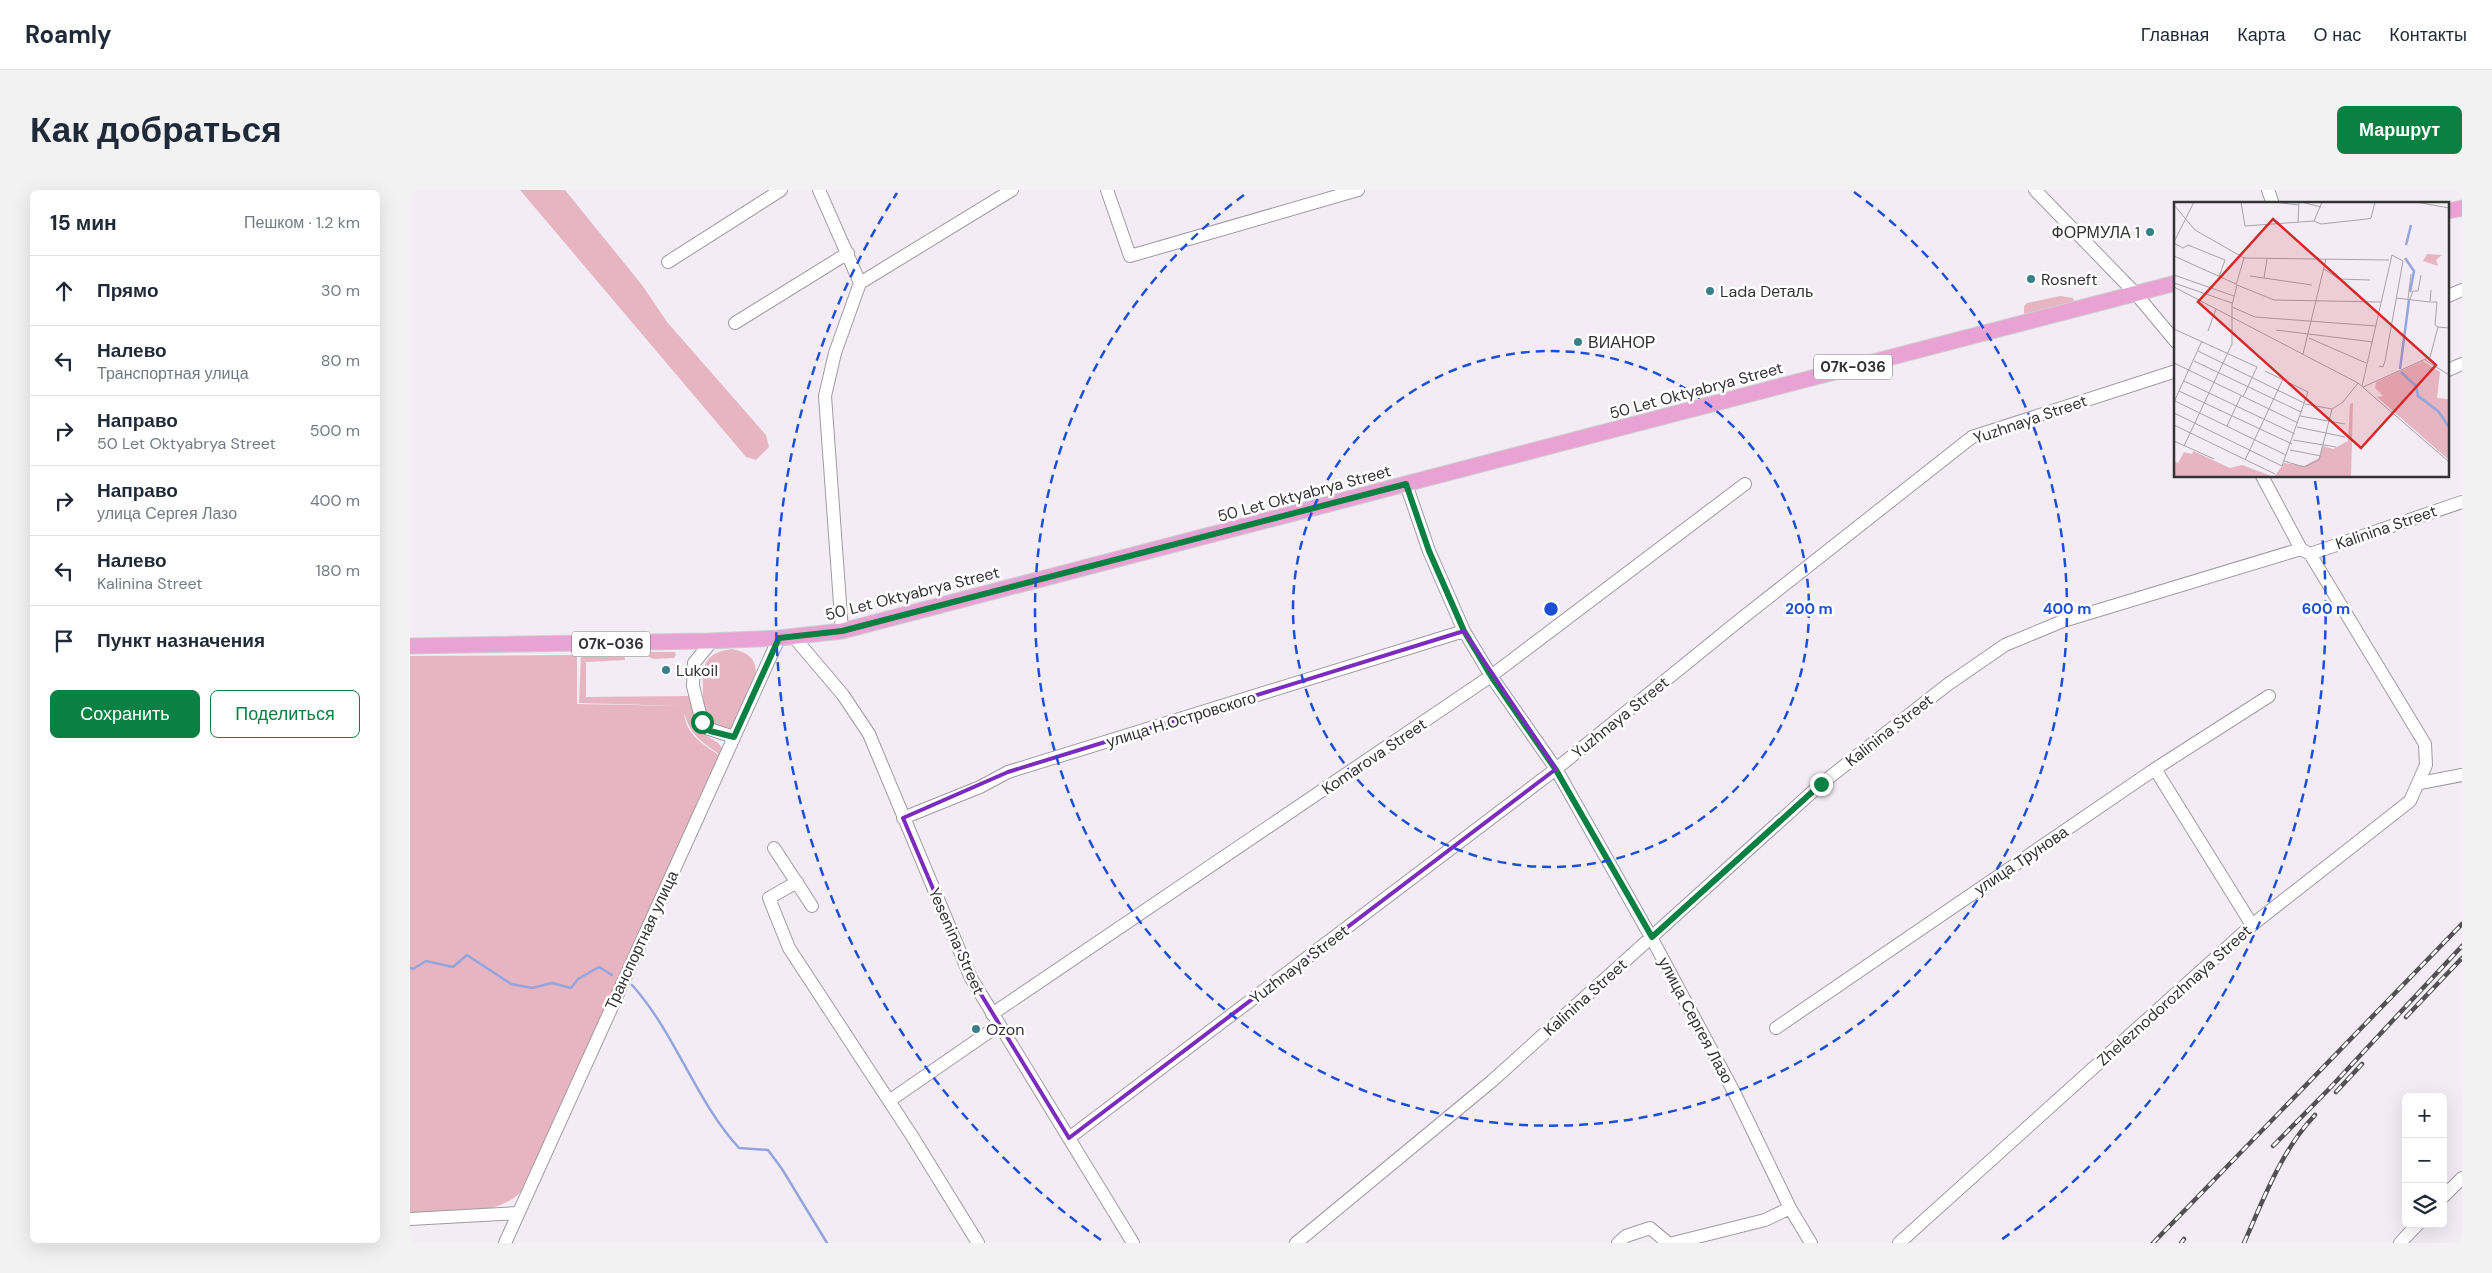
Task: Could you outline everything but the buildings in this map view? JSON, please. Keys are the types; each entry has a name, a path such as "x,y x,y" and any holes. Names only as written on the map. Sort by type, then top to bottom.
{"main road":[{"name":"50 Let Oktyabrya Street","path":"410,646 712,641 786,637 842,631 2174,284"}],"street":[{"path":"668,262 781,190"},
{"path":"819,190 860,283"},
{"path":"842,631 825,396 835,353 860,283 1012,190"},
{"path":"1106,190 1130,256 1358,190"},
{"path":"2035,190 2136,294 2174,340"},
{"path":"2268,190 2272,202"},
{"path":"736,323 848,253"},
{"path":"2450,295 2462,290"},
{"path":"2450,369 2462,364"},
{"name":"Yuzhnaya Street","path":"1068,1138 1556,770 1741,619 1972,437 2174,372"},
{"name":"Zheleznodorozhnaya Street","path":"1899,1243 2252,925 2410,801 2420,782 2426,765 2425,744 2305,552 2263,478"},
{"name":"улица Сергея Лазо","path":"1406,484 1429,551 1464,631 1491,676 1556,770 1652,937 1734,1092 1790,1208 1811,1243"},
{"name":"Komarova Street","path":"992,1014 1491,676 1745,484"},
{"name":"Kalinina Street","path":"1296,1243 1492,1081 1821,784 1947,685 2005,645 2063,621 2305,552 2462,502"},
{"name":"улица Н.Островского","path":"903,818 980,787 1008,772 1464,631"},
{"name":"Транспортная улица","path":"505,1243 734,737 786,637"},
{"name":"Yesenina Street","path":"786,637 843,695 869,734 971,978 1133,1243"},
{"path":"712,641 694,663 693,686 702,722 706,728 734,737"},
{"name":"улица Трунова","path":"1776,1028 2155,769 2269,696"},
{"path":"2155,769 2252,925"},
{"path":"2420,782 2462,776"},
{"path":"774,848 812,906"},
{"path":"797,882 769,898 789,948 890,1101 978,1243"},
{"path":"890,1101 999,1025"},
{"path":"2447,1194 2462,1178"},
{"path":"1673,1243 1765,1220 1790,1208"},
{"path":"410,1219 518,1212"},
{"path":"1618,1243 1626,1236 1650,1228 1668,1243"},
{"path":"2400,1243 2414,1228"}],"highlighted area":[{"path":"1464,631 1556,769 1069,1138 971,978 903,818 1008,772"}],"shaded area":[{"path":"520,190 565,190 642,285 667,322 766,435 769,447 756,460 746,457"},
{"path":"2060,296 2073,298 2075,302 2025,315 2024,306 2027,303"},
{"path":"732,649 746,654 754,661 756,671 750,693 732,727 728,730 711,726 708,721 703,698 703,672 707,660 711,656"},
{"path":"648,652 675,652 676,655 674,658 654,659 647,656"},
{"path":"624,654 625,660 586,662 586,697 688,696 690,697 694,717 700,730 719,744 722,749 720,755 693,733 684,713 688,727 696,738 720,756 521,1192 510,1200 484,1210 410,1214 410,656 577,655 577,704 683,706 579,703 581,655"}],"waterway":[{"path":"410,968 413,969 426,961 453,967 467,955 511,984 532,988 552,983 571,988 578,979 599,967 612,975"},
{"path":"632,985 661,1024 697,1088 724,1129 739,1148 768,1150 782,1169 827,1243"}],"railway":[{"path":"2153,1243 2462,924"},
{"path":"2273,1146 2329,1089 2462,946"},
{"path":"2406,1017 2462,958"},
{"path":"2336,1092 2362,1064"},
{"path":"2244,1243 2266,1192 2283,1159 2292,1144 2315,1115"},
{"path":"2181,1243 2184,1239"}],"place":[{"name":"ФОРМУЛА 1","path":"2150,232"},
{"name":"Rosneft","path":"2031,279"},
{"name":"Lada Dеталь","path":"1710,291"},
{"name":"ВИАНОР","path":"1578,342"},
{"name":"Lukoil","path":"666,670"},
{"name":"Ozon","path":"976,1029"}],"route":[{"path":"702,722 710,731 734,737 779,638 842,631 1406,484 1429,551 1464,631 1491,676 1556,770 1652,937 1821,784"}]}
